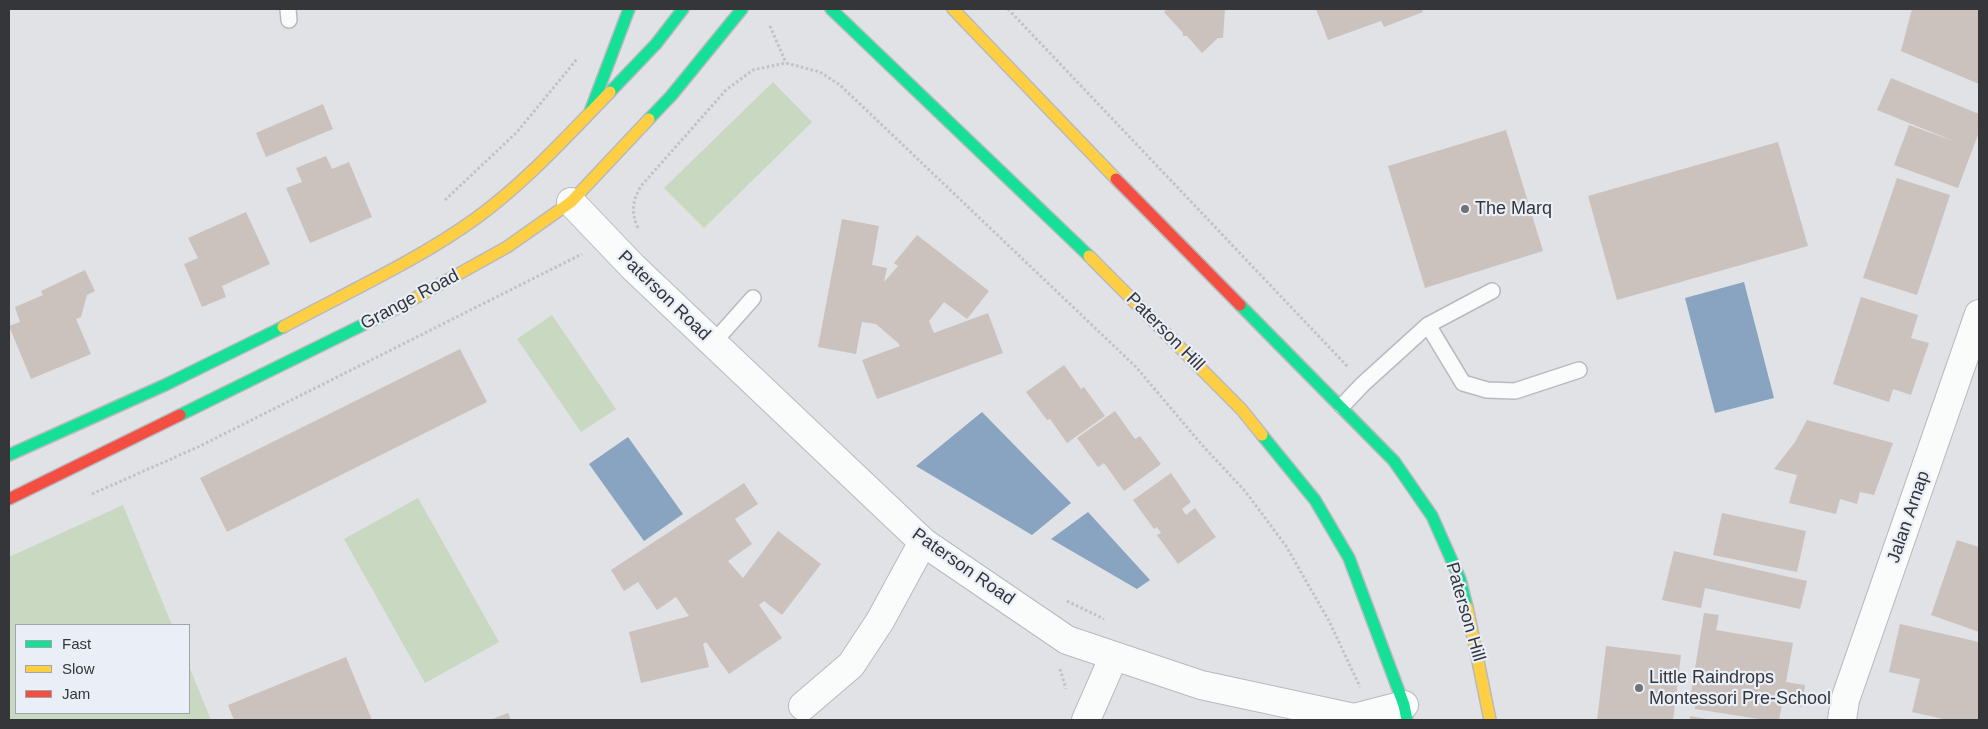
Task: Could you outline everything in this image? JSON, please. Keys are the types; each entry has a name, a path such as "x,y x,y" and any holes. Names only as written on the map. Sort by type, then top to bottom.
{"main road":[{"path":"590,112 629,9"},
{"path":"9,455 165,386 264,337 418,254 474,220 520,184 656,44 683,9"},
{"name":"Grange Road","path":"9,498 442,284 507,247 571,202 670,96 742,9"},
{"name":"Paterson Hill","path":"831,9 1073,239 1242,410 1315,500 1349,558 1398,712"},
{"name":"Paterson Hill","path":"953,9 1161,225 1342,406 1394,461 1432,516 1460,579 1476,639 1490,720"},
{"path":"978,17 985,41"}],"street":[{"name":"Paterson Road","path":"571,202 633,267 923,542 1067,640 1200,685 1356,719 1398,712"},
{"name":"Jalan Arnap","path":"1842,720 1845,700 1979,314"},
{"path":"803,706 851,665 880,621 923,542"},
{"path":"1086,720 1114,656"}],"lane":[{"path":"1342,406 1363,384 1428,325 1492,291"},
{"path":"712,343 753,298"},
{"path":"1428,325 1463,383 1487,390 1515,391 1579,370"}],"path":[{"path":"1008,9 1363,384"},
{"path":"770,26 786,63"},
{"path":"442,202 517,132 575,62"},
{"path":"639,229 632,215 636,194 660,163 726,90 753,70 786,63 820,72 840,85 1136,367 1202,445 1245,491 1286,546 1329,621 1366,702 1398,712"},
{"path":"90,495 198,447 583,254"},
{"path":"1063,600 1106,620"}],"green space":[{"path":"773,82 812,122 704,228 664,188"},
{"path":"552,315 616,409 581,432 517,339"},
{"path":"418,498 499,642 425,683 344,539"},
{"path":"123,505 172,624 15,624 15,714 190,714 190,668 211,720 9,720 9,557"}],"water":[{"path":"1744,282 1774,398 1715,413 1685,298"},
{"path":"982,412 1071,503 1032,535 916,466"},
{"path":"628,437 683,514 644,541 589,464"},
{"path":"1088,512 1150,580 1137,589 1051,539"}],"building":[{"path":"1167,9 1225,9 1223,38 1218,38 1202,53 1187,36 1183,36 1183,33 1164,12"},
{"path":"1316,9 1422,9 1423,12 1384,27 1381,21 1328,40"},
{"path":"1912,9 1979,9 1979,84 1901,51"},
{"path":"1891,78 1979,114 1979,132 1958,188 1894,165 1909,125 1956,142 1877,110"},
{"path":"323,104 333,129 266,157 256,133"},
{"name":"The Marq","path":"1506,130 1543,251 1425,288 1388,166"},
{"path":"1778,142 1808,246 1617,300 1588,196"},
{"path":"326,156 332,169 349,162 372,217 310,243 286,188 302,182 296,168"},
{"path":"1897,178 1950,195 1917,295 1863,278"},
{"path":"246,212 270,264 222,286 226,297 202,307 184,264 198,258 188,238"},
{"path":"842,219 879,226 872,265 887,268 884,282 898,266 894,263 917,235 989,291 967,319 944,302 929,321 934,333 988,313 1003,353 877,399 862,360 900,346 898,343 876,324 862,322 856,354 818,347"},
{"path":"85,270 95,291 87,295 81,317 76,319 91,354 31,379 9,326 20,322 15,307 43,295 41,291"},
{"path":"1861,297 1918,315 1911,338 1929,343 1911,395 1893,389 1889,402 1833,384"},
{"path":"460,349 487,402 227,532 200,478"},
{"path":"1064,365 1081,389 1084,387 1105,416 1067,443 1050,419 1047,420 1026,392"},
{"path":"1115,411 1135,439 1140,436 1161,464 1124,491 1104,463 1098,467 1077,438"},
{"path":"1807,420 1893,443 1874,495 1860,492 1857,504 1840,499 1836,514 1789,503 1797,475 1774,469 1795,442"},
{"path":"1171,473 1191,502 1182,509 1186,515 1195,508 1216,537 1178,564 1157,535 1161,533 1157,527 1154,529 1133,500"},
{"path":"744,483 758,504 735,519 752,544 728,561 743,578 778,531 821,564 782,615 764,601 759,605 782,638 729,674 706,642 703,644 709,667 641,683 629,632 689,616 676,597 657,610 638,582 624,591 611,570"},
{"path":"1722,513 1806,531 1797,572 1713,555"},
{"path":"1957,540 1979,547 1979,632 1931,615"},
{"path":"1674,551 1807,581 1800,609 1705,588 1701,608 1662,600"},
{"path":"1704,613 1719,615 1716,630 1793,643 1786,682 1805,685 1802,707 1782,704 1779,720 1765,720 1695,709 1695,706 1689,705"},
{"path":"1900,624 1979,642 1979,720 1948,720 1912,712 1920,679 1889,672"},
{"name":"Little Raindrops Montessori Pre-School","path":"1606,646 1681,655 1673,720 1597,720"},
{"path":"346,657 372,720 234,720 228,705"},
{"path":"508,713 511,720 490,720"},
{"path":"1690,716 1707,719 1707,720 1690,720"}],"traffic: fast":[{"path":"590,112 629,9"},
{"path":"610,92 656,44 683,9"},
{"path":"649,119 671,96 742,9"},
{"path":"831,9 1089,256"},
{"path":"1240,305 1394,461 1432,516 1460,579 1467,607"},
{"path":"180,415 399,307"},
{"path":"9,455 165,385 283,327"},
{"path":"1262,435 1315,500 1349,558 1404,705 1407,720"}],"traffic: slow":[{"path":"953,9 1116,179"},
{"path":"283,327 406,262 475,219 528,175 610,92"},
{"path":"399,307 507,247 571,202 649,119"},
{"path":"1089,256 1242,410 1262,435"},
{"path":"1467,607 1490,720"}],"traffic: jam":[{"path":"1116,179 1240,305"},
{"path":"9,499 180,415"}],"place":[{"name":"The Marq","path":"1465,209"},
{"name":"Little Raindrops Montessori Pre-School","path":"1639,688"}]}
